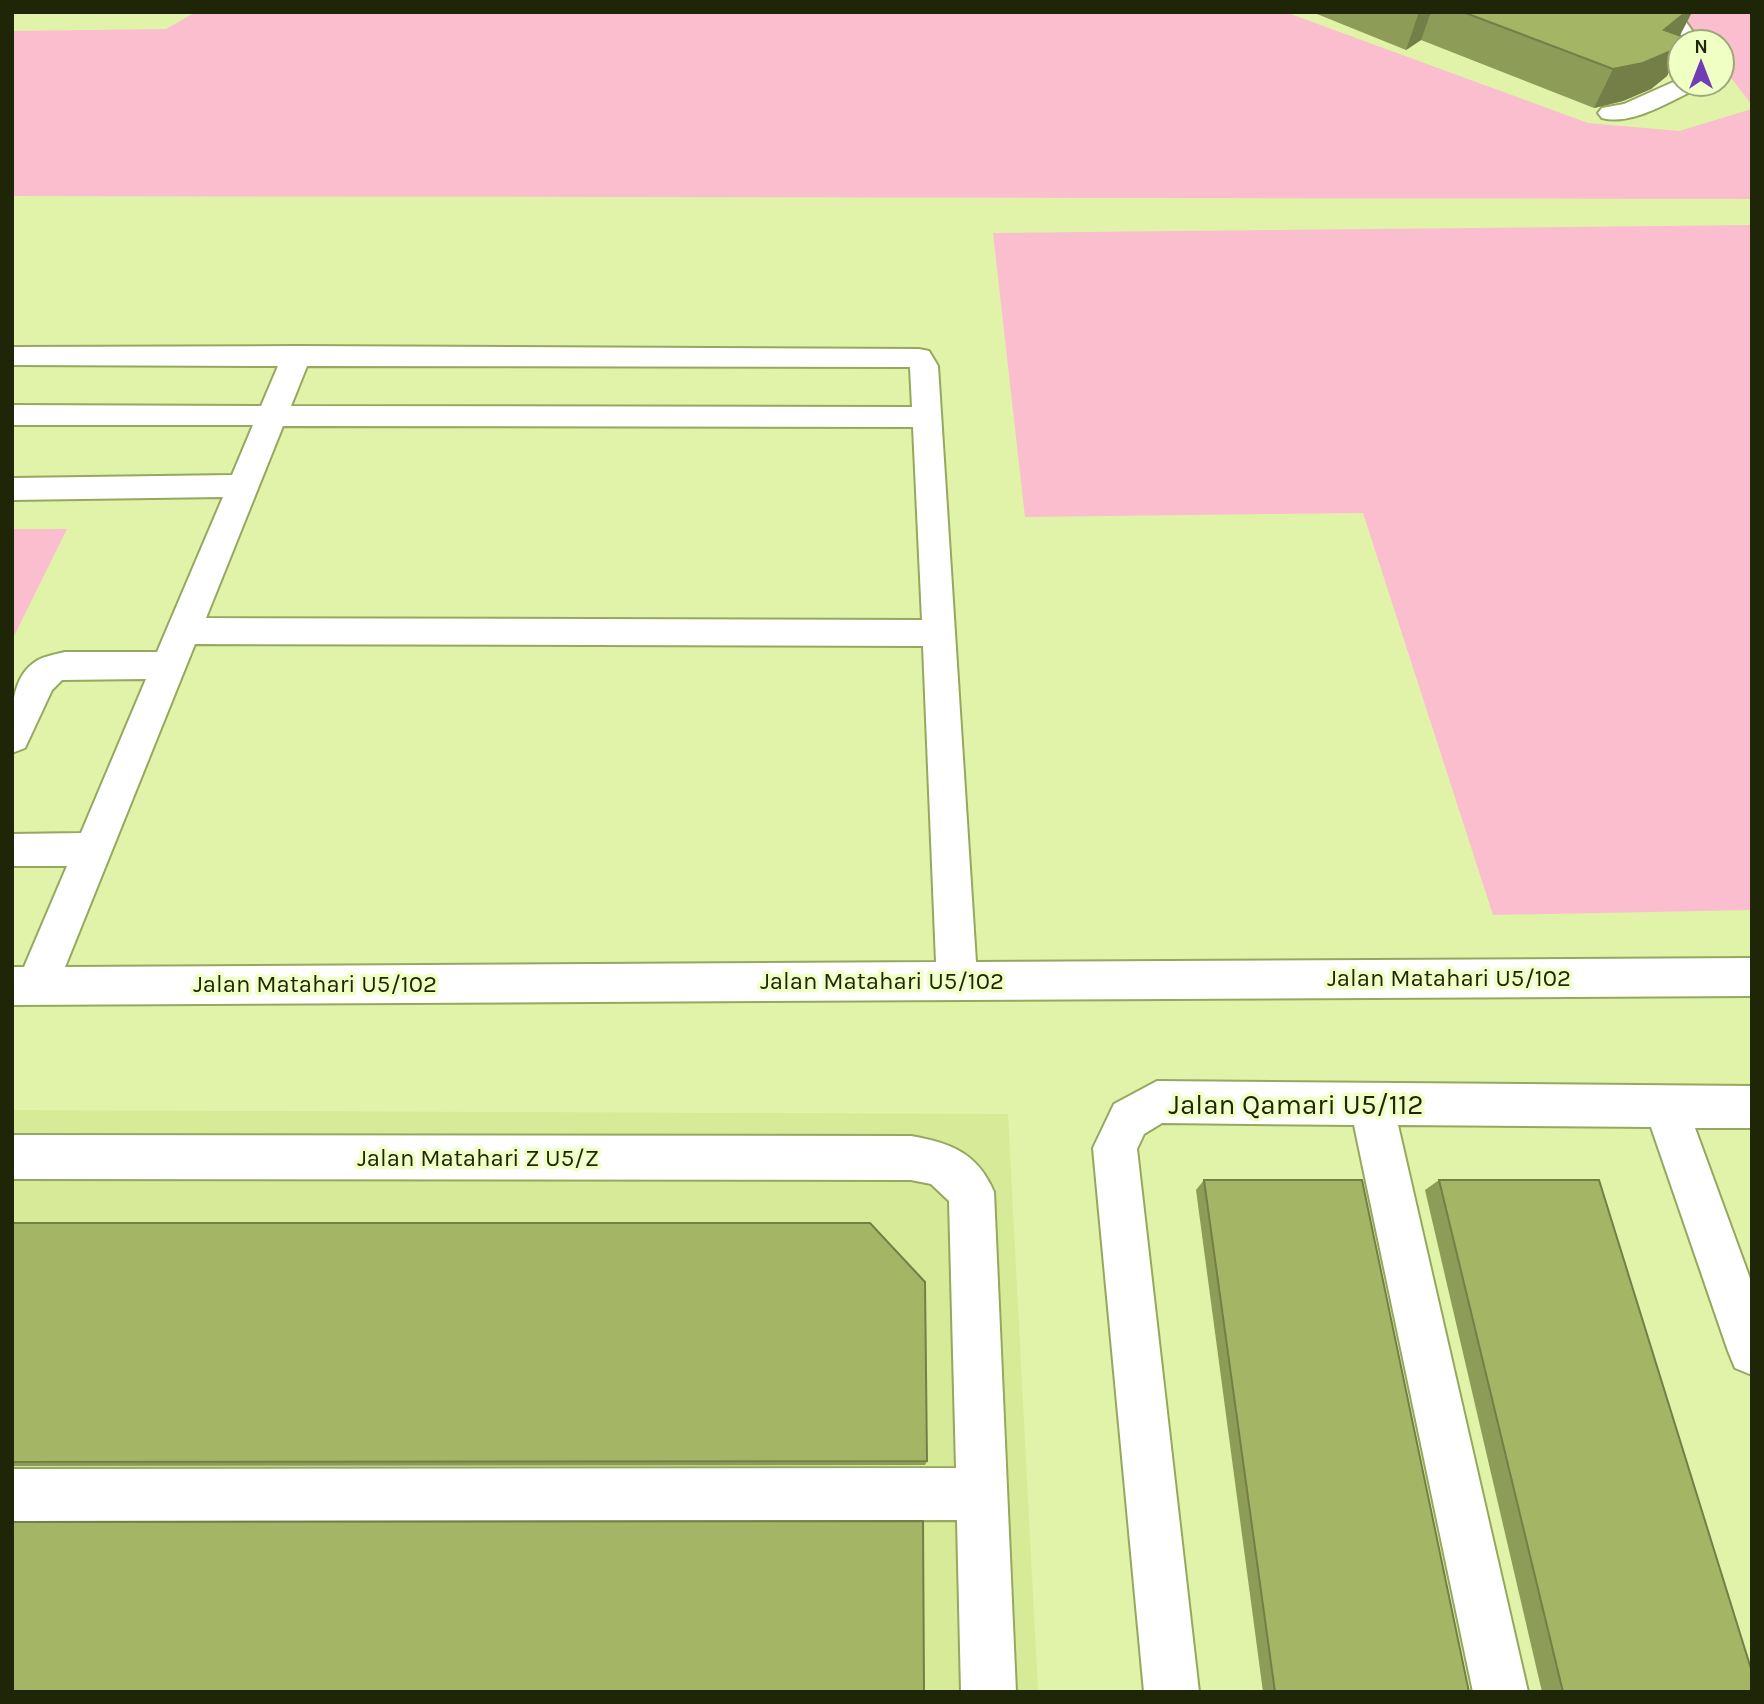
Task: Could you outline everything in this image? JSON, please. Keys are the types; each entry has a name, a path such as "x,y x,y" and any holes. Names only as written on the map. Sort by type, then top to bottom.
{"street":[{"path":"1668,12 1679,28"},
{"path":"1611,113 1630,110 1666,94"},
{"path":"25,986 93,849 297,355"},
{"path":"12,356 919,358 923,366 927,417 957,981"},
{"path":"12,415 927,417"},
{"path":"12,489 243,486"},
{"path":"183,631 940,633"},
{"path":"12,738 38,682 50,670 65,665 169,666"},
{"path":"12,850 93,849"},
{"name":"Jalan Matahari U5/102","path":"25,986 1752,977"},
{"name":"Jalan Qamari U5/112","path":"1172,1692 1115,1148 1129,1119 1157,1102 1752,1107"},
{"path":"1371,1104 1501,1692"},
{"path":"1665,1106 1752,1351"},
{"name":"Jalan Matahari Z U5/Z","path":"12,1157 911,1158 943,1164 971,1192 982,1494"},
{"path":"12,1495 982,1494 989,1692"}],"shaded area":[{"path":"196,12 1285,12 1588,123 1679,131 1752,109 1752,199 12,196 12,31 166,29"},
{"path":"1680,12 1752,12 1752,105 1736,84 1736,28 1692,28"},
{"path":"1752,225 1752,910 1493,915 1363,513 1025,517 993,233"},
{"path":"12,529 67,529 12,640"},
{"path":"12,1110 1008,1114 1038,1692 12,1692"}],"building":[{"path":"1463,12 1686,12 1664,30 1666,53 1643,63 1613,69"},
{"path":"1204,1180 1362,1180 1469,1692 1275,1692"},
{"path":"1439,1180 1599,1180 1752,1672 1752,1692 1563,1692"},
{"path":"12,1223 870,1223 925,1282 927,1461 12,1462"},
{"path":"923,1521 924,1692 12,1692 12,1522"}]}
